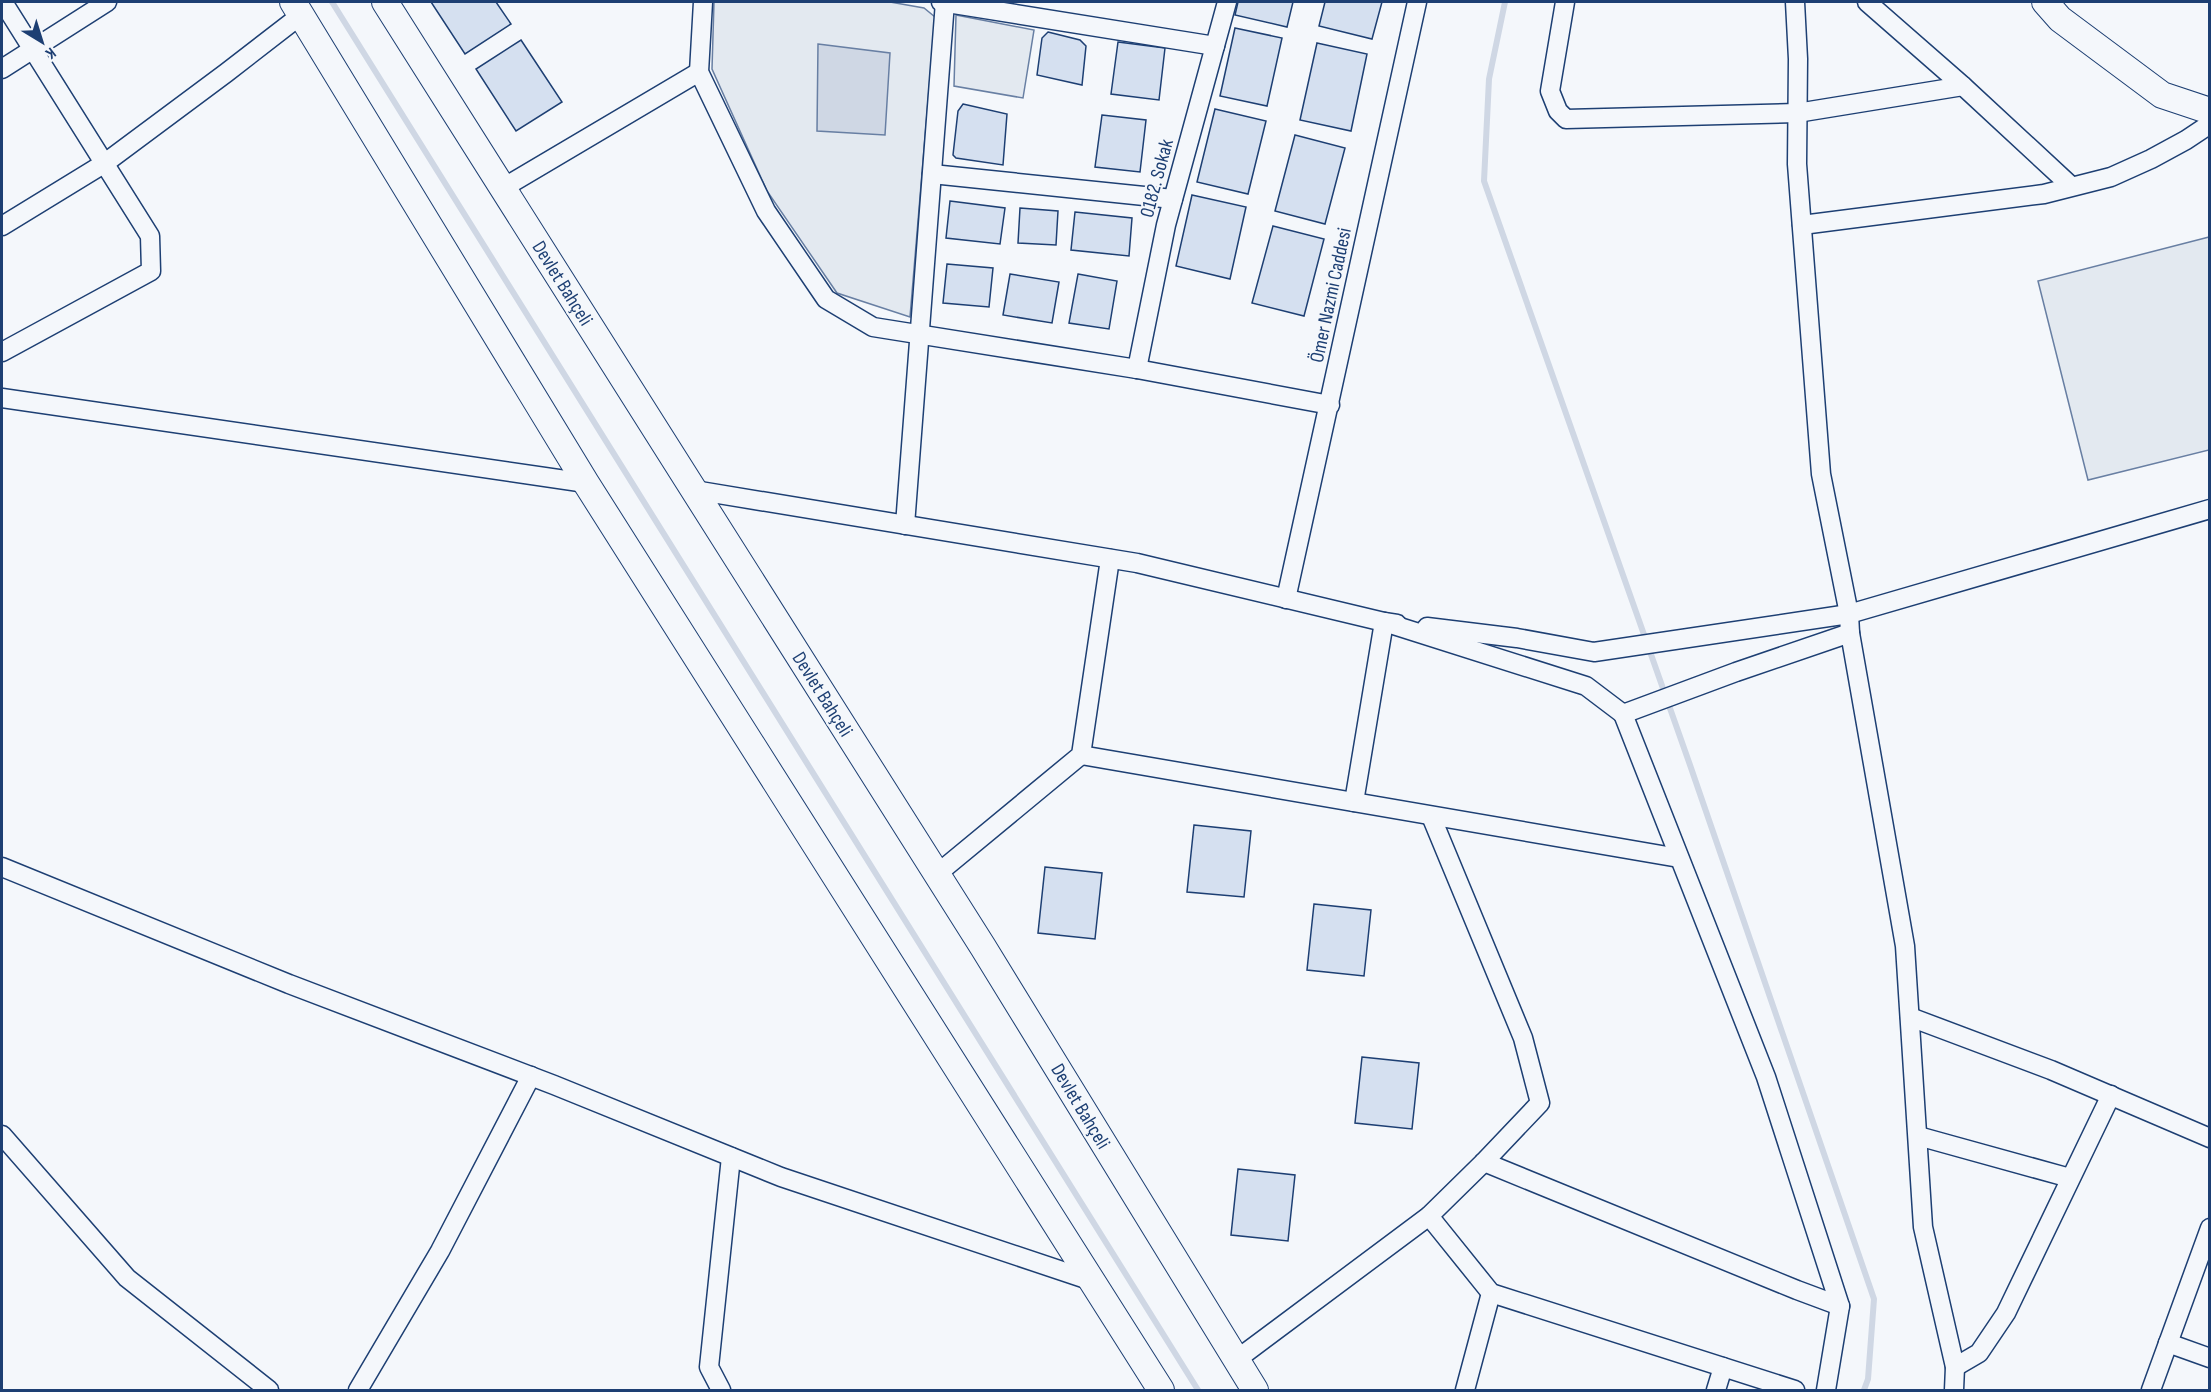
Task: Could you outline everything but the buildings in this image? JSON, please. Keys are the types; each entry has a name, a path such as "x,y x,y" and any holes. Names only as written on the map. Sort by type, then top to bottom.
{"street":[{"path":"2,352 151,271 150,236 3,2"},
{"path":"2,69 107,2"},
{"name":"Devlet Bahçeli","path":"385,2 937,874 1255,1390"},
{"path":"703,2 699,72 766,211 826,299 873,327 1137,369 1330,405"},
{"path":"941,2 1215,46"},
{"path":"905,525 945,2"},
{"name":"0182. Sokak","path":"1137,369 1166,225 1227,2"},
{"name":"Ömer Nazmi Caddesi","path":"1286,599 1417,2"},
{"path":"1565,2 1550,91 1558,111 1566,119 1797,113 1963,86"},
{"path":"1795,2 1797,165 1821,474 1849,614 1850,633 1905,946 1923,1227 1955,1367 1954,1390"},
{"path":"1867,2 1963,86 2071,186"},
{"path":"2045,2 2060,19 2162,95 2210,111"},
{"path":"2,226 105,163 226,73 297,8 586,483 1161,1390"},
{"path":"503,188 699,72"},
{"path":"1802,225 2044,194 2111,177 2151,159 2210,124"},
{"path":"932,174 1173,199"},
{"path":"2,398 586,483"},
{"path":"694,490 1137,563 1384,622 1586,686 1623,714 1766,1077 1840,1306 1826,1390"},
{"path":"1384,622 1517,638 1594,652 1849,614 2210,509"},
{"path":"937,874 1081,755 1110,559"},
{"path":"1354,802 1384,622"},
{"path":"1623,714 1850,633"},
{"path":"1081,755 1679,858"},
{"path":"1236,1360 1429,1216 1540,1103 1523,1038 1431,816"},
{"path":"2,867 290,984 531,1076 782,1177 1092,1281"},
{"path":"1910,1017 2051,1070 2210,1138"},
{"path":"358,1390 440,1251 531,1076"},
{"path":"1955,1367 1979,1353 2006,1313 2111,1095"},
{"path":"2,1135 127,1278 269,1390"},
{"path":"1918,1136 2070,1178"},
{"path":"721,1390 709,1367 731,1156"},
{"path":"1484,1162 1840,1306"},
{"path":"1429,1216 1491,1293 1796,1390"},
{"path":"2151,1390 2210,1228"},
{"path":"1466,1390 1491,1293"},
{"path":"2168,1343 2210,1358"},
{"path":"1716,1390 1723,1368"}],"shaded area":[{"path":"714,2 890,2 924,8 935,17 910,317 837,293 767,191 712,69"},
{"path":"956,15 1034,30 1023,98 954,86"},
{"path":"818,44 890,53 885,135 817,131"},
{"path":"2209,237 2209,450 2088,480 2038,281"}],"waterway":[{"path":"332,2 1198,1390"},
{"path":"1505,2 1489,79 1484,181 1690,765 1874,1299 1868,1379 1864,1390"}]}
